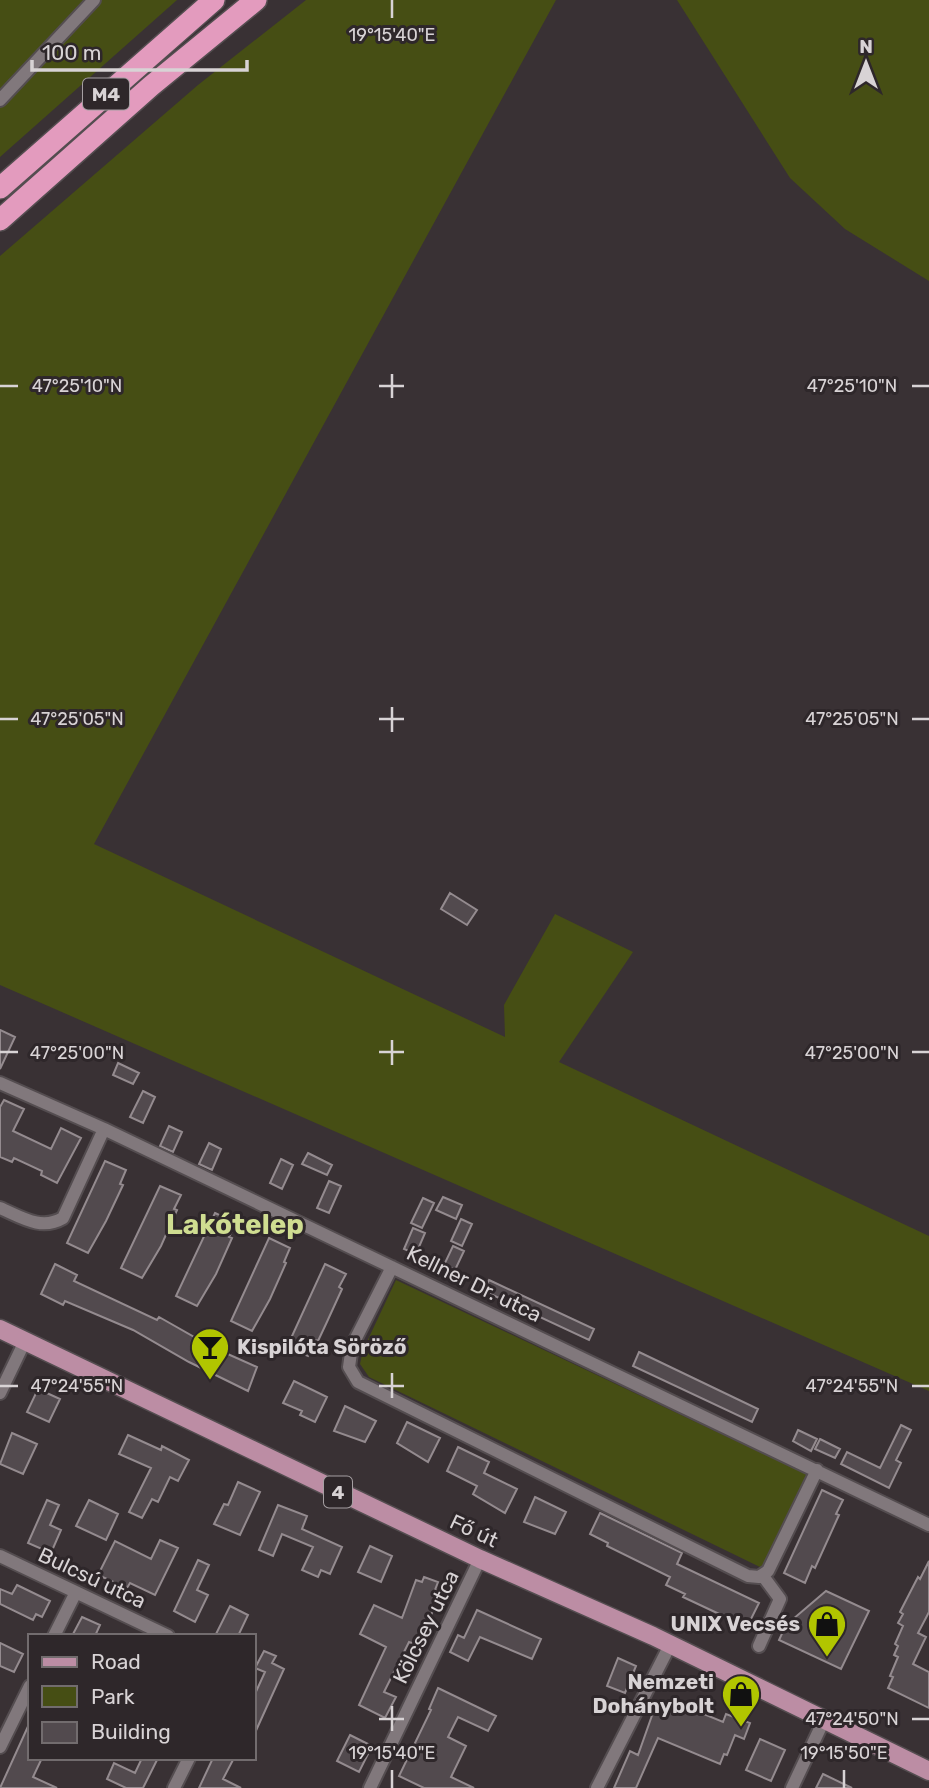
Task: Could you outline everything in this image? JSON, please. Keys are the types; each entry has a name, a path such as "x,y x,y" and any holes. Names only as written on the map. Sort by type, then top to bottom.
{"highway":[{"name":"M4","path":"0,188 214,0"},
{"name":"M4","path":"0,219 151,86 257,0"}],"main road":[{"name":"Fő út","path":"0,1329 480,1559 670,1645 929,1771"}],"street":[{"path":"0,100 94,0"},
{"name":"Kellner Dr. utca","path":"0,1083 104,1129 929,1525"},
{"path":"0,1208 37,1224 53,1224 63,1218 104,1129"},
{"path":"392,1267 352,1346 349,1367 358,1382 748,1576 763,1576 768,1571 817,1470"},
{"path":"0,1393 25,1341"},
{"name":"Bulcsú utca","path":"0,1556 164,1634"},
{"name":"Kölcsey utca","path":"370,1788 480,1559"},
{"path":"760,1646 780,1598 763,1576"},
{"path":"55,1634 76,1592"},
{"path":"597,1788 670,1645"},
{"path":"0,1747 28,1690"},
{"path":"792,1788 824,1720"},
{"path":"174,1788 187,1760"}],"green space":[{"path":"0,0 177,0 0,157"},
{"path":"306,0 556,0 94,844 505,1037 504,1005 555,914 633,952 559,1062 929,1236 929,1391 0,985 0,256 198,85"},
{"path":"677,0 929,0 929,281 845,229 790,178"},
{"path":"396,1280 808,1475 767,1562 760,1567 369,1377 360,1364 363,1350"}],"building":[{"path":"450,893 477,910 467,925 441,909"},
{"path":"0,1030 15,1037 0,1069"},
{"path":"118,1063 139,1073 133,1084 113,1075"},
{"path":"143,1091 155,1097 143,1123 130,1117"},
{"path":"4,1100 24,1109 13,1131 51,1149 61,1128 81,1138 57,1183 41,1175 42,1171 14,1158 12,1162 0,1157 0,1107"},
{"path":"169,1126 182,1132 173,1152 160,1146"},
{"path":"209,1143 221,1149 212,1170 199,1164"},
{"path":"308,1153 332,1165 327,1175 302,1164"},
{"path":"281,1159 293,1165 282,1189 270,1183"},
{"path":"105,1161 126,1170 120,1184 123,1185 88,1253 67,1243"},
{"path":"329,1181 341,1186 329,1213 317,1208"},
{"path":"160,1186 181,1195 161,1246 142,1278 121,1268"},
{"path":"443,1197 462,1205 456,1219 436,1210"},
{"path":"423,1198 434,1203 422,1228 411,1223"},
{"path":"215,1213 236,1223 216,1274 197,1306 176,1296"},
{"path":"461,1219 472,1224 462,1246 451,1241"},
{"path":"413,1228 425,1233 416,1254 404,1249"},
{"path":"269,1238 290,1248 270,1299 252,1331 231,1321"},
{"path":"453,1246 464,1251 455,1270 444,1265"},
{"path":"55,1264 77,1275 74,1281 157,1320 159,1317 212,1347 257,1367 248,1391 133,1330 65,1301 63,1305 41,1294"},
{"path":"325,1264 346,1274 326,1324 308,1356 287,1347"},
{"path":"489,1280 594,1329 589,1340 484,1291"},
{"path":"639,1352 758,1409 752,1422 633,1366"},
{"path":"294,1381 327,1397 315,1422 300,1415 302,1411 283,1403"},
{"path":"38,1389 60,1399 49,1422 27,1412"},
{"path":"345,1406 376,1421 365,1442 334,1431"},
{"path":"407,1422 440,1438 428,1462 397,1443"},
{"path":"901,1425 911,1430 896,1460 901,1463 889,1488 841,1464 847,1452 880,1468"},
{"path":"798,1430 817,1439 811,1451 793,1441"},
{"path":"12,1433 37,1444 23,1474 0,1464"},
{"path":"128,1435 161,1450 162,1446 189,1460 178,1481 170,1477 158,1502 152,1499 142,1518 129,1512 151,1468 119,1454"},
{"path":"820,1439 840,1449 835,1458 815,1449"},
{"path":"458,1447 489,1462 484,1473 517,1489 505,1513 473,1494 477,1486 447,1471"},
{"path":"238,1482 260,1492 240,1535 214,1524 224,1504 228,1505"},
{"path":"822,1490 843,1500 815,1568 812,1566 805,1583 784,1573"},
{"path":"535,1497 566,1512 555,1534 524,1522"},
{"path":"47,1500 59,1505 50,1525 61,1530 51,1553 28,1543"},
{"path":"89,1500 118,1514 106,1540 76,1526"},
{"path":"278,1505 307,1516 302,1529 342,1547 330,1574 321,1570 318,1577 302,1570 313,1547 282,1534 273,1556 259,1550"},
{"path":"600,1513 682,1553 677,1564 759,1603 748,1625 683,1597 685,1594 666,1585 670,1577 607,1546 608,1543 590,1534"},
{"path":"160,1540 178,1548 155,1595 130,1583 127,1588 98,1575 115,1541 151,1559"},
{"path":"370,1546 392,1556 381,1582 358,1572"},
{"path":"198,1560 209,1565 197,1590 208,1595 195,1622 174,1611"},
{"path":"929,1561 929,1612 918,1633 926,1637 913,1664 929,1672 929,1708 888,1688 898,1657 894,1655 898,1646 895,1644 903,1626 898,1623 903,1614 900,1612"},
{"path":"424,1577 438,1582 435,1590 440,1592 415,1644 409,1642 384,1692 396,1697 385,1718 359,1705 386,1647 360,1634 374,1605 402,1618 416,1580 422,1582"},
{"path":"17,1585 50,1601 42,1617 36,1614 33,1620 0,1604 0,1589 12,1594"},
{"path":"826,1591 869,1611 841,1669 779,1640 786,1625"},
{"path":"230,1606 248,1615 239,1634 216,1634"},
{"path":"477,1610 541,1639 532,1659 480,1637 468,1661 450,1652 458,1635 464,1638"},
{"path":"82,1617 100,1625 96,1634 73,1634"},
{"path":"0,1643 23,1654 14,1672 0,1666"},
{"path":"264,1651 276,1656 272,1663 284,1669 256,1731 256,1692 265,1672 256,1666"},
{"path":"618,1658 636,1666 625,1693 607,1686"},
{"path":"438,1688 496,1716 488,1731 458,1717 448,1737 466,1746 451,1777 474,1788 424,1788 399,1776 431,1710 429,1709"},
{"path":"677,1703 723,1722 726,1714 750,1723 744,1739 735,1735 720,1764 658,1738 636,1788 614,1788 630,1751 638,1755 655,1707 673,1714"},
{"path":"28,1726 28,1760 41,1760 33,1777 57,1788 0,1788"},
{"path":"350,1735 372,1746 359,1772 337,1761"},
{"path":"760,1739 785,1750 771,1781 746,1770"},
{"path":"141,1760 157,1760 143,1788 126,1788 107,1779 114,1763 135,1773"},
{"path":"212,1760 233,1760 223,1779 241,1788 199,1788"},
{"path":"823,1774 852,1788 816,1788"}],"place":[{"name":"Kispilóta Söröző","path":"210,1381"},
{"name":"UNIX Vecsés","path":"827,1658"},
{"name":"Nemzeti Dohánybolt","path":"741,1728"}],"district":[{"name":"Lakótelep","path":"235,1224"}]}
